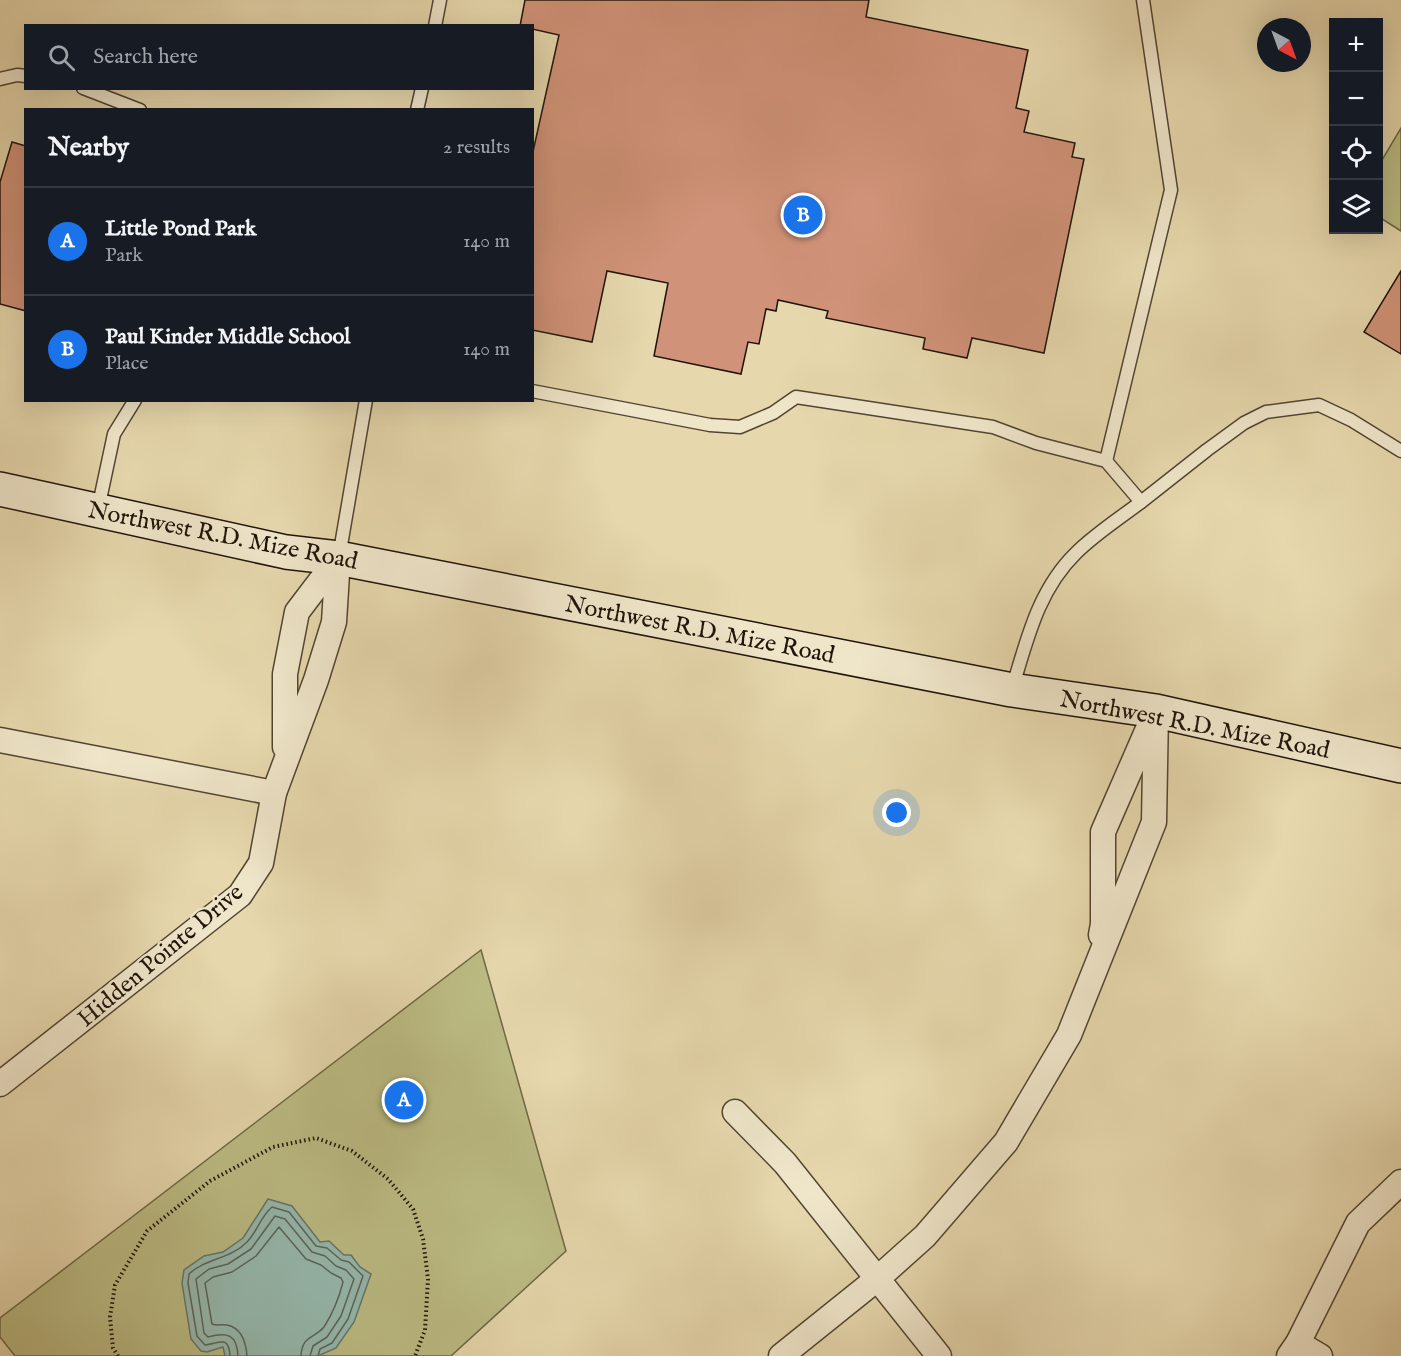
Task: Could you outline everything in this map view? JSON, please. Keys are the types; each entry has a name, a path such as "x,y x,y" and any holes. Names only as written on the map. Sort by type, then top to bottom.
{"main road":[{"name":"Northwest R.D. Mize Road","path":"0,489 286,552 338,558 1012,690 1156,711 1401,766"}],"street":[{"name":"Hidden Pointe Drive","path":"286,761 285,674 297,612 338,558"},
{"name":"Hidden Pointe Drive","path":"0,1084 240,895 261,863 274,793 316,680 334,622 338,558"},
{"path":"1088,987 1103,924 1103,832 1156,711"},
{"path":"781,1356 878,1279 925,1236 1006,1142 1069,1035 1154,822 1156,711"},
{"path":"0,740 274,793"},
{"path":"735,1112 785,1163 939,1356"},
{"path":"1320,1356 1294,1349 1359,1223 1401,1182"}],"lane":[{"path":"435,24 440,0"},
{"path":"1106,461 1171,190 1143,0"},
{"path":"0,79 24,76"},
{"path":"88,90 135,108"},
{"path":"417,108 422,90"},
{"path":"534,391 710,425 740,427 773,413 796,397 993,427 1036,443 1106,461 1141,502"},
{"path":"98,510 114,434 134,402"},
{"path":"338,558 366,402"},
{"path":"1012,690 1032,622 1051,583 1076,552 1244,423 1266,412 1319,405 1351,420 1401,451"}],"path":[{"path":"118,1356 113,1348 110,1317 115,1285 147,1231 210,1181 273,1147 316,1138 352,1151 387,1179 413,1209 423,1239 428,1279 425,1330 415,1356"}],"green space":[{"path":"1401,128 1401,231 1383,220 1383,158"},
{"path":"481,950 566,1251 451,1356 15,1356 0,1337 0,1318"}],"water":[{"path":"268,1199 292,1206 320,1242 329,1241 344,1255 351,1255 360,1267 371,1274 354,1322 336,1348 318,1356 225,1356 223,1347 207,1352 201,1351 191,1339 182,1283 184,1270 204,1256 223,1252 243,1238"}],"building":[{"path":"525,0 869,0 866,17 1028,50 1016,108 1029,111 1024,132 1075,143 1072,157 1084,159 1044,353 972,338 967,358 923,349 925,338 826,318 828,311 778,300 776,311 766,309 759,344 748,342 741,374 654,356 668,283 607,271 592,342 534,330 534,147 559,35 534,29 534,24 520,24"},
{"path":"12,142 24,145 24,310 0,304 0,182"},
{"path":"1401,271 1401,354 1364,332"}],"place":[{"name":"Paul Kinder Middle School","path":"803,215"},
{"name":"Little Pond Park","path":"404,1100"}]}
